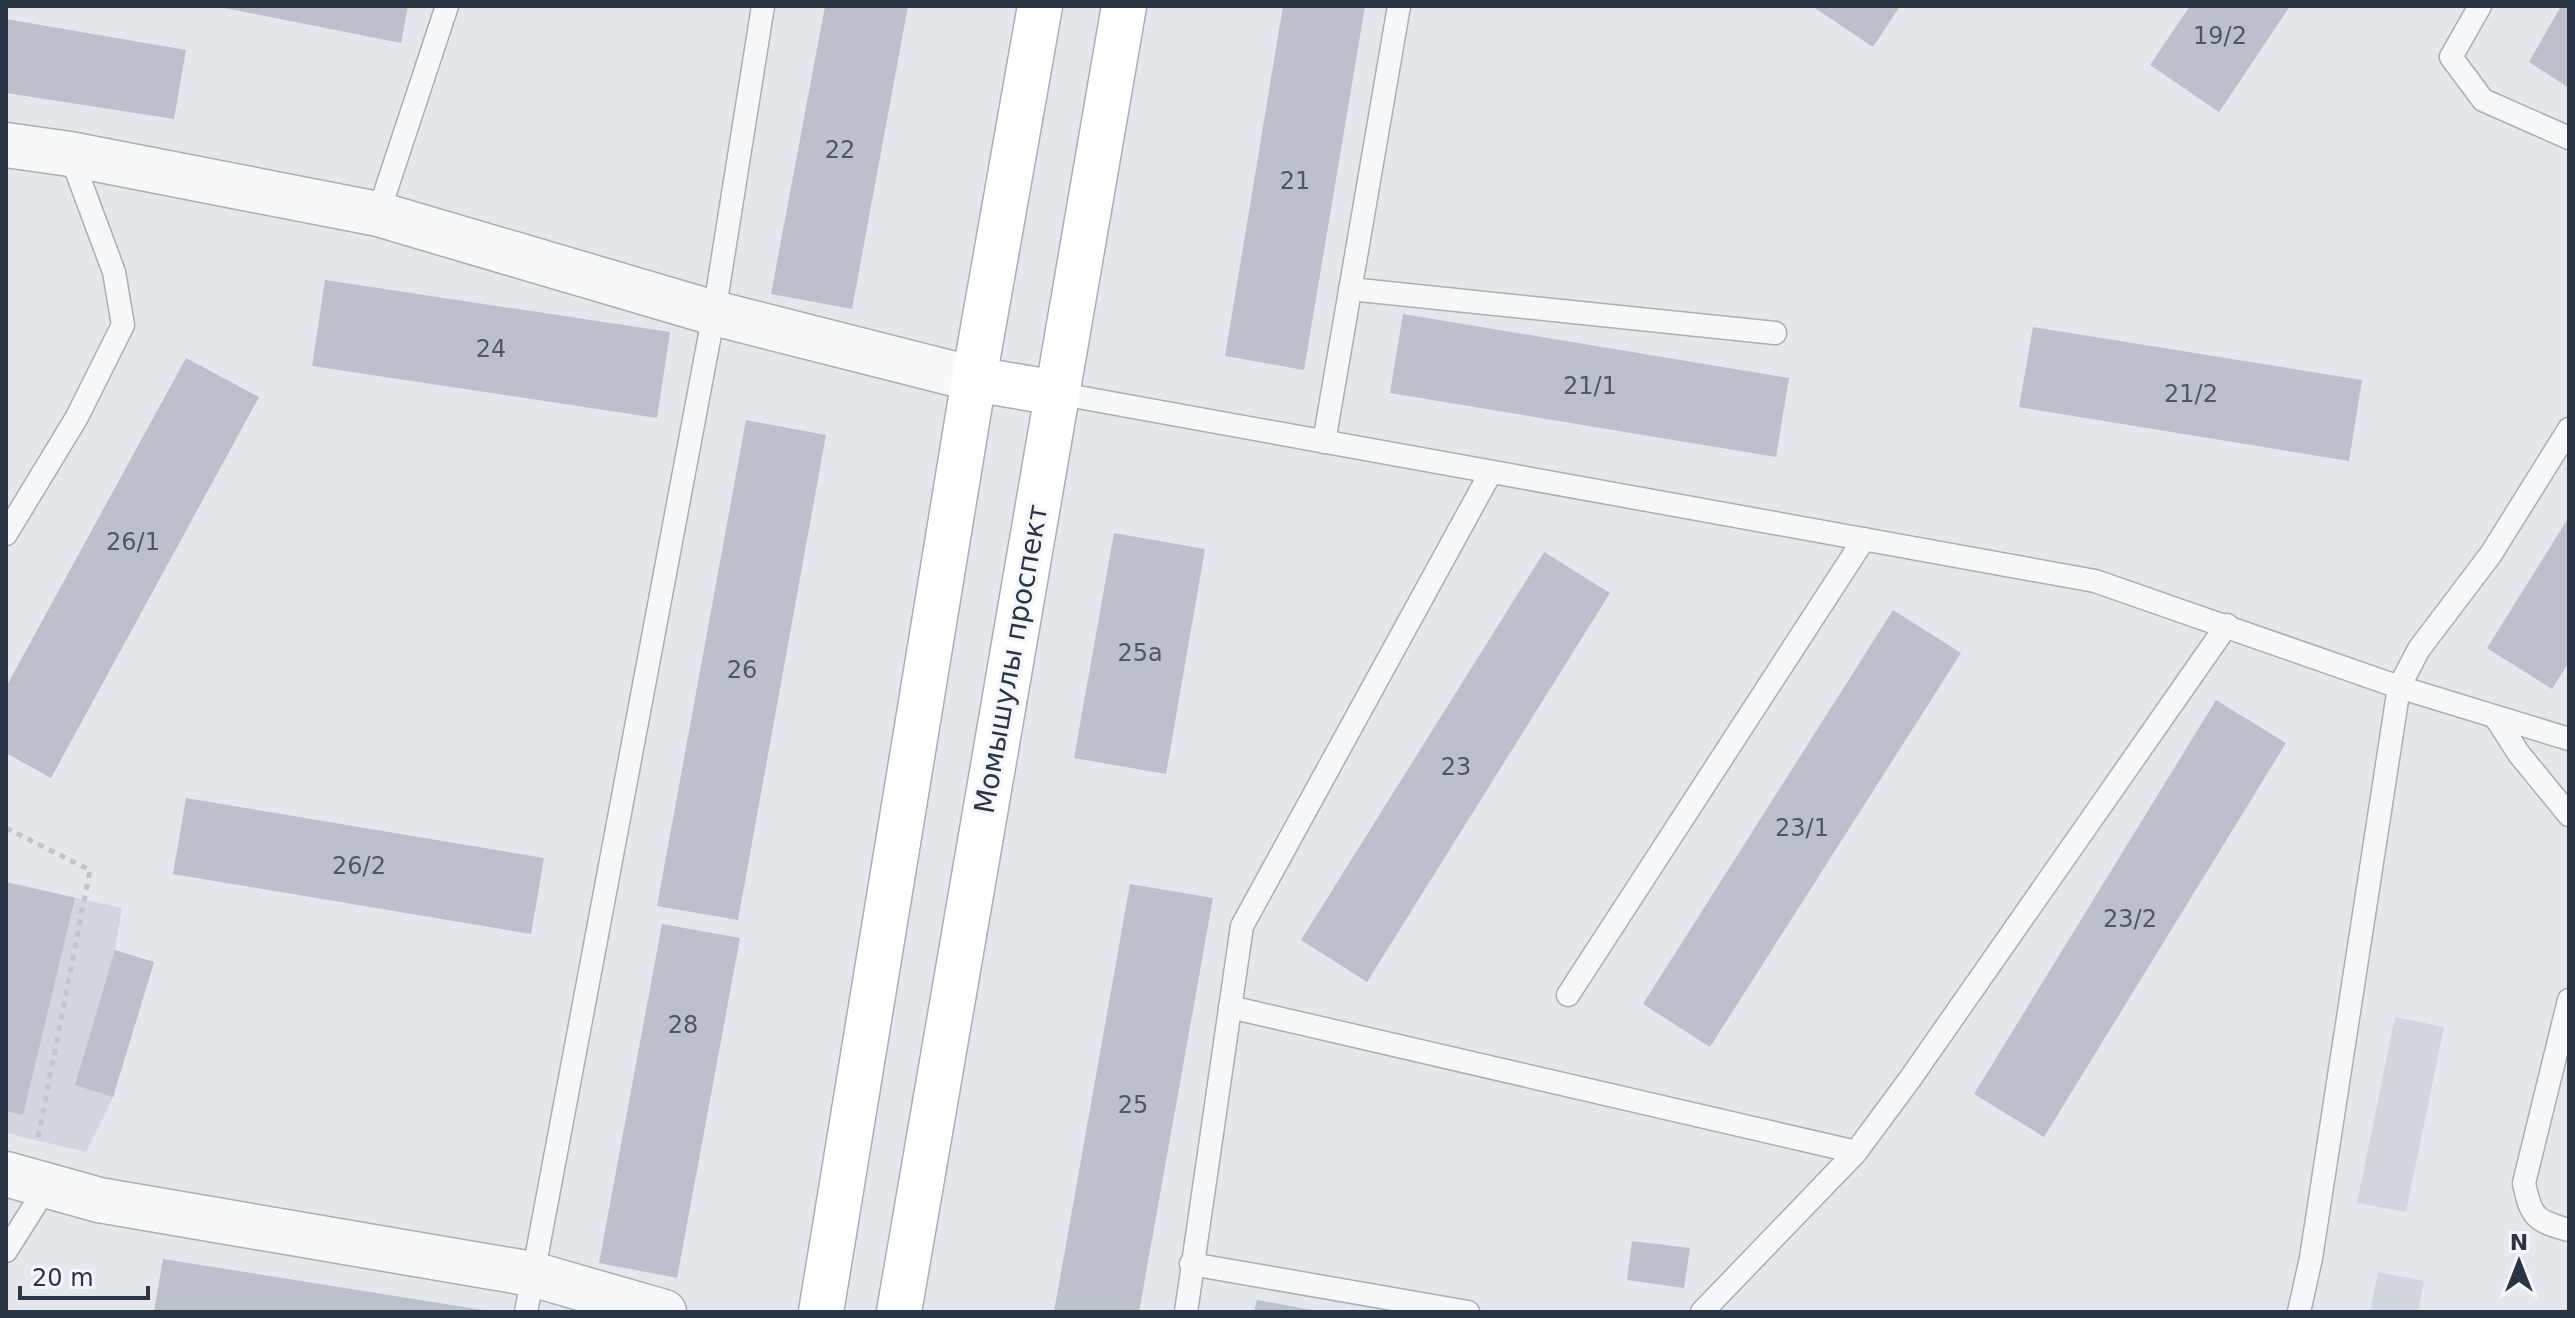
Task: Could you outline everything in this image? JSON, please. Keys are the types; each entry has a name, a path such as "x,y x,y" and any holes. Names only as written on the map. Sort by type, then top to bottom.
{"street":[{"path":"821,1312 974,379 1040,6"},
{"name":"Момышулы проспект","path":"899,1312 1124,6"},
{"path":"6,145 70,154 378,214 714,313 974,379 1056,393"},
{"path":"28,1180 99,1200 529,1293 664,1312"}],"lane":[{"path":"378,214 447,6"},
{"path":"529,1293 714,313 763,6"},
{"path":"1324,442 1399,6"},
{"path":"2480,6 2451,57 2483,100 2569,138"},
{"path":"6,534 77,417 123,325 114,272 70,154"},
{"path":"1350,289 1775,333"},
{"path":"1056,393 2095,581 2399,687 2569,739"},
{"path":"2299,1312 2311,1258 2399,687 2419,649 2491,554 2569,429"},
{"path":"1186,1312 1242,926 1491,472"},
{"path":"1568,995 1864,539"},
{"path":"1702,1312 1856,1152 2227,625"},
{"path":"2496,718 2519,754 2569,815"},
{"path":"2569,1000 2524,1183 2529,1209 2546,1224 2569,1230"},
{"path":"1230,1007 1856,1152"},
{"path":"6,1251 28,1180"},
{"path":"1191,1264 1468,1312"}],"path":[{"path":"6,828 90,870 28,1180"}],"shaded area":[{"path":"6,882 122,908 115,950 154,962 113,1097 86,1152 6,1133"},
{"path":"2395,1017 2444,1027 2406,1212 2357,1203"},
{"path":"2378,1272 2424,1281 2418,1312 2370,1312"}],"building":[{"path":"215,6 408,6 401,43"},
{"path":"825,6 908,6 852,309 771,294"},
{"path":"1283,6 1365,6 1304,370 1225,356"},
{"path":"1812,6 1900,6 1873,47"},
{"path":"2190,6 2290,6 2219,112 2150,65"},
{"path":"2561,6 2569,6 2569,88 2529,62"},
{"path":"6,19 186,50 174,119 6,93"},
{"path":"325,280 670,332 657,418 312,366"},
{"path":"1403,314 1789,378 1776,457 1390,393"},
{"path":"2033,327 2362,380 2349,461 2019,407"},
{"path":"186,358 259,397 51,778 6,753 6,687"},
{"path":"746,420 826,435 738,920 657,906"},
{"path":"2569,517 2569,662 2552,689 2487,648"},
{"path":"1114,533 1205,549 1166,774 1074,758"},
{"path":"1544,552 1610,593 1367,982 1301,940"},
{"path":"1893,610 1961,653 1710,1047 1643,1004"},
{"path":"2216,700 2286,743 2044,1137 1974,1094"},
{"path":"186,798 544,858 531,934 173,874"},
{"path":"6,882 75,898 23,1115 6,1111"},
{"path":"1130,884 1213,898 1139,1312 1054,1312"},
{"path":"662,924 740,938 677,1278 599,1263"},
{"path":"115,950 154,962 113,1097 75,1085"},
{"path":"1632,1241 1690,1248 1684,1288 1627,1280"},
{"path":"163,1259 483,1310 483,1312 154,1312"},
{"path":"1257,1300 1312,1310 1312,1312 1254,1312"}]}
